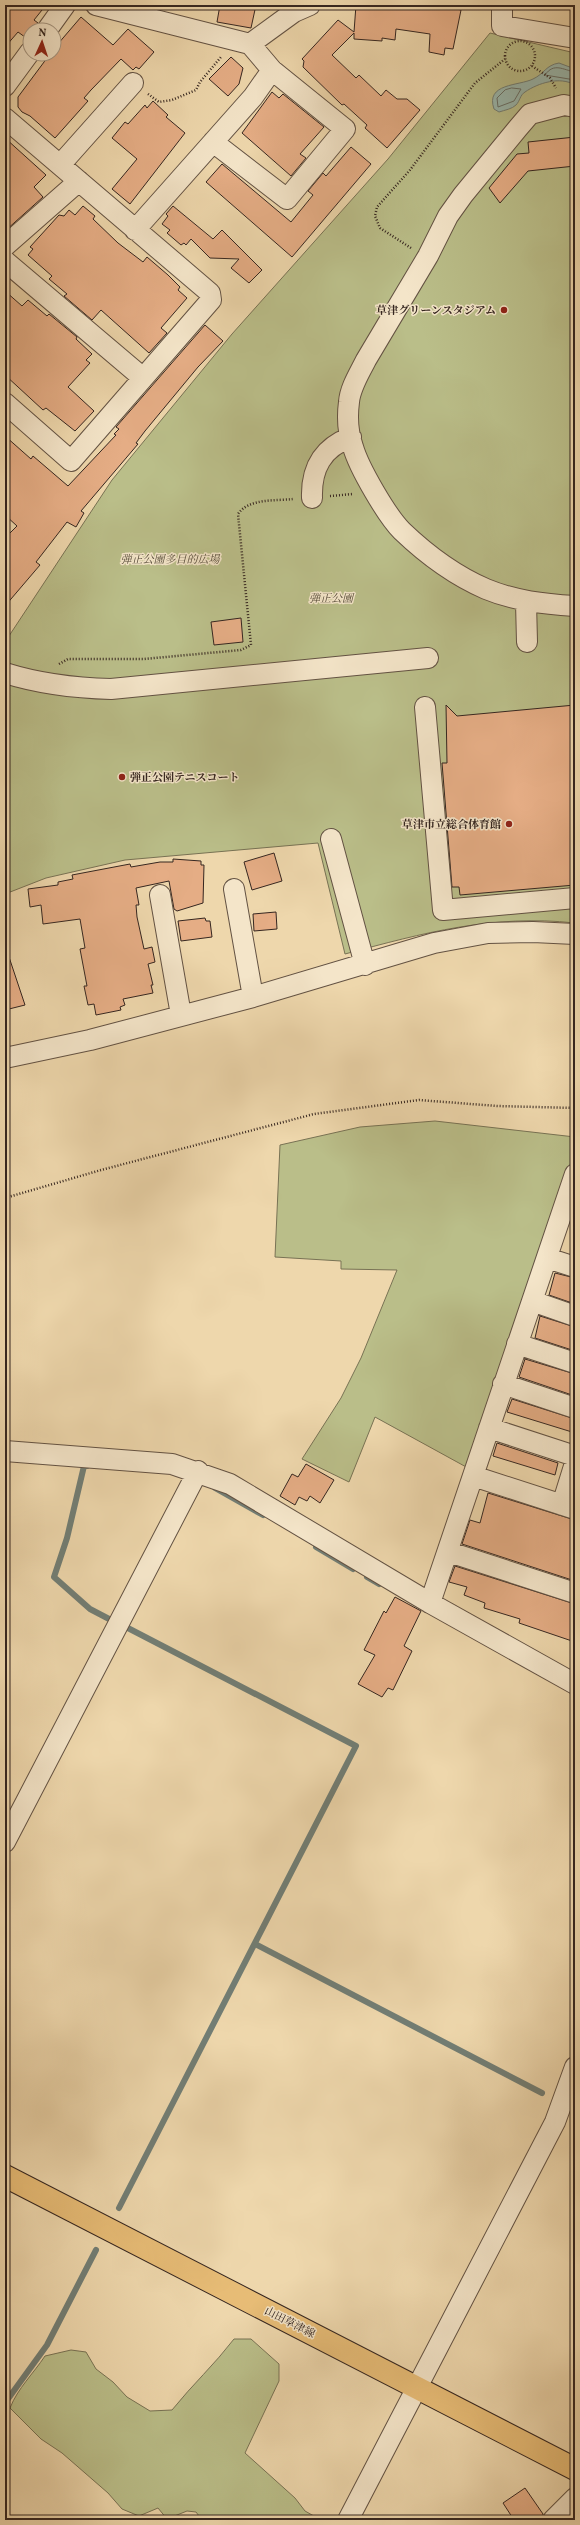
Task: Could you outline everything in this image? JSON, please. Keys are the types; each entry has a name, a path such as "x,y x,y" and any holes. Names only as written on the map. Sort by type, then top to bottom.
{"main road":[{"name":"山田草津線","path":"5,2176 575,2469"}],"street":[{"path":"53,22 66,5"},
{"path":"96,5 243,42 272,70 344,129 287,199 213,142"},
{"path":"243,42 294,12 310,5"},
{"path":"502,10 502,26 575,38"},
{"path":"5,86 23,62"},
{"path":"135,230 253,97 272,70"},
{"path":"60,165 133,83"},
{"path":"566,107 530,114 463,194 448,216 428,256 366,360 353,387 348,414 350,437 353,448 376,492 401,530 446,566 486,589 526,602 575,606"},
{"path":"5,118 210,293 211,300 71,461 5,403"},
{"path":"5,246 79,181"},
{"path":"5,261 143,378"},
{"path":"312,498 313,474 321,456 350,437"},
{"path":"526,602 527,642"},
{"path":"5,673 39,683 73,688 111,689 428,658"},
{"path":"425,707 444,910 575,898"},
{"path":"331,839 365,965"},
{"path":"234,889 253,997"},
{"path":"160,895 181,1015"},
{"path":"5,1058 90,1040 253,997 365,965 434,943 488,933 534,932 575,934"},
{"path":"430,1603 449,1552 488,1428 547,1258 567,1224 574,1179"},
{"path":"547,1258 575,1267"},
{"path":"532,1301 575,1316"},
{"path":"517,1344 575,1363"},
{"path":"503,1384 575,1408"},
{"path":"488,1428 575,1456"},
{"path":"5,1451 94,1460 141,1461 172,1464 198,1471 230,1484 430,1603 575,1684"},
{"path":"473,1476 568,1507 575,1464"},
{"path":"5,1842 198,1471"},
{"path":"449,1552 575,1593"},
{"path":"348,2520 555,2122 575,2067"},
{"path":"553,2520 575,2498"}],"path":[{"path":"133,83 159,102 178,98 196,90 200,82 243,42"},
{"path":"515,42 525,43 533,47 535,59 532,66 528,69 515,70 508,66 505,59 503,53 508,45 515,42"},
{"path":"428,256 390,237 380,228 375,216 377,207 410,170 475,83 505,59"},
{"path":"532,66 555,84 566,107"},
{"path":"53,666 68,659 144,659 241,650 251,645 238,514 243,507 253,503 376,492"},
{"path":"5,1198 101,1170 314,1114 419,1100 497,1106 575,1108"}],"green space":[{"name":"弾正公園","path":"490,33 575,53 575,923 515,921 487,923 458,927 402,939 345,954 318,843 125,860 46,878 5,894 5,642 112,480 232,334 388,159"},
{"path":"435,1121 575,1137 575,1155 468,1468 375,1417 349,1482 302,1459 341,1398 361,1358 397,1270 341,1269 341,1261 275,1257 280,1145 360,1127"},
{"path":"234,2339 251,2339 279,2364 279,2381 245,2453 295,2498 305,2511 321,2520 202,2520 196,2512 187,2511 167,2519 158,2508 139,2516 122,2509 108,2493 62,2453 41,2439 10,2408 21,2388 45,2356 71,2350 86,2352 96,2369 113,2382 127,2397 150,2411 172,2410"}],"water":[{"path":"559,63 575,69 575,85 563,81 543,83 523,93 516,105 512,108 499,112 494,109 494,94 499,90 533,79 551,66"}],"building":[{"path":"5,5 46,5 34,20 37,22 22,22 22,35 18,32 5,47"},
{"path":"220,5 256,5 251,28 217,22"},
{"path":"356,5 398,7 400,5 435,9 435,5 440,5 461,10 453,49 445,48 444,55 429,52 430,34 396,29 395,40 382,38 382,41 354,39 354,33 332,55 356,78 359,75 381,96 386,90 397,99 407,99 420,110 387,148 365,128 367,125 344,104 342,105 303,67 304,61 302,59 338,20 354,32"},
{"path":"81,17 113,45 128,29 154,52 139,69 136,67 133,70 121,59 84,98 88,101 55,138 30,116 22,112 18,107 18,97 44,62 62,62 62,39"},
{"path":"231,57 243,68 239,84 228,96 209,79"},
{"path":"272,92 279,98 283,94 324,127 300,154 306,158 291,176 242,133"},
{"path":"153,101 168,115 166,117 185,133 130,204 112,189 137,159 112,138 125,122 128,124 145,105 147,108"},
{"path":"575,137 575,166 528,171 500,203 489,188 517,154 529,153 528,142"},
{"path":"5,138 46,175 34,187 43,197 5,231"},
{"path":"351,147 371,164 292,257 206,182 222,164 291,222 313,195 308,191 323,173 326,176"},
{"path":"83,206 95,216 93,219 118,243 143,262 147,257 168,275 180,287 178,290 187,298 161,328 167,333 149,353 101,310 92,320 64,296 67,294 49,279 52,276 28,255 33,249 30,247 59,215 64,216 69,210 75,215"},
{"path":"173,206 213,239 222,230 262,270 249,283 231,268 239,259 210,258 191,239 186,245 184,243 181,245 167,233 170,230 162,224 168,216 166,214"},
{"path":"5,291 22,306 28,300 47,316 49,314 77,337 76,339 92,354 86,360 90,363 68,387 94,411 75,431 46,408 43,410 5,375"},
{"path":"205,325 223,341 198,367 145,431 136,443 138,444 81,511 84,513 76,527 67,522 36,562 40,565 5,606 5,538 17,526 5,515 5,436 31,459 33,456 68,486 116,435 114,434 119,429 116,427"},
{"path":"241,618 243,642 214,645 211,622"},
{"name":"草津市立総合体育館","path":"446,705 457,716 575,705 575,885 460,895 459,887 452,887 442,763 447,763"},
{"path":"274,853 282,881 252,890 244,862"},
{"path":"173,859 201,861 201,865 204,865 203,903 177,911 174,909 169,881 136,888 139,905 136,905 137,917 144,949 152,947 155,962 148,964 153,985 151,985 153,993 123,999 125,1005 120,1007 121,1010 96,1015 94,1004 88,1005 84,986 87,986 80,949 85,948 80,919 43,924 41,905 30,907 28,889 58,885 58,882 73,879 72,875 130,864 131,867 160,862 173,862"},
{"path":"276,912 277,929 254,931 253,914"},
{"path":"205,918 206,921 210,921 212,937 181,941 178,921"},
{"path":"5,954 8,954 25,1005 5,1010"},
{"path":"555,1273 575,1278 575,1304 549,1295"},
{"path":"540,1316 575,1327 575,1351 535,1338"},
{"path":"525,1359 575,1374 575,1396 519,1377"},
{"path":"512,1399 575,1419 572,1432 507,1412"},
{"path":"497,1443 558,1463 555,1475 493,1456"},
{"path":"306,1464 334,1480 320,1503 310,1496 307,1501 299,1497 295,1505 280,1496 292,1474 298,1477"},
{"path":"488,1493 575,1520 575,1581 462,1544 470,1520 480,1523"},
{"path":"455,1566 575,1604 575,1630 572,1641 519,1623 520,1619 484,1608 485,1603 464,1595 467,1587 449,1582"},
{"path":"395,1597 421,1611 404,1646 412,1651 393,1690 388,1688 382,1697 358,1684 375,1655 364,1650 384,1611 386,1613"},
{"path":"525,2488 543,2514 542,2520 514,2520 503,2503"}],"waterway":[{"path":"87,1466 84,1466 67,1538 54,1577 90,1609 111,1620"},
{"path":"215,1488 263,1515"},
{"path":"316,1547 353,1569"},
{"path":"367,1577 379,1584"},
{"path":"119,2208 356,1746 124,1626"},
{"path":"255,1944 542,2093"},
{"path":"5,2403 47,2345 96,2250"}],"place":[{"name":"草津グリーンスタジアム","path":"504,310"},
{"name":"弾正公園テニスコート","path":"122,777"},
{"name":"草津市立総合体育館","path":"509,824"}],"park label":[{"name":"弾正公園多目的広場","path":"170,559"}]}
